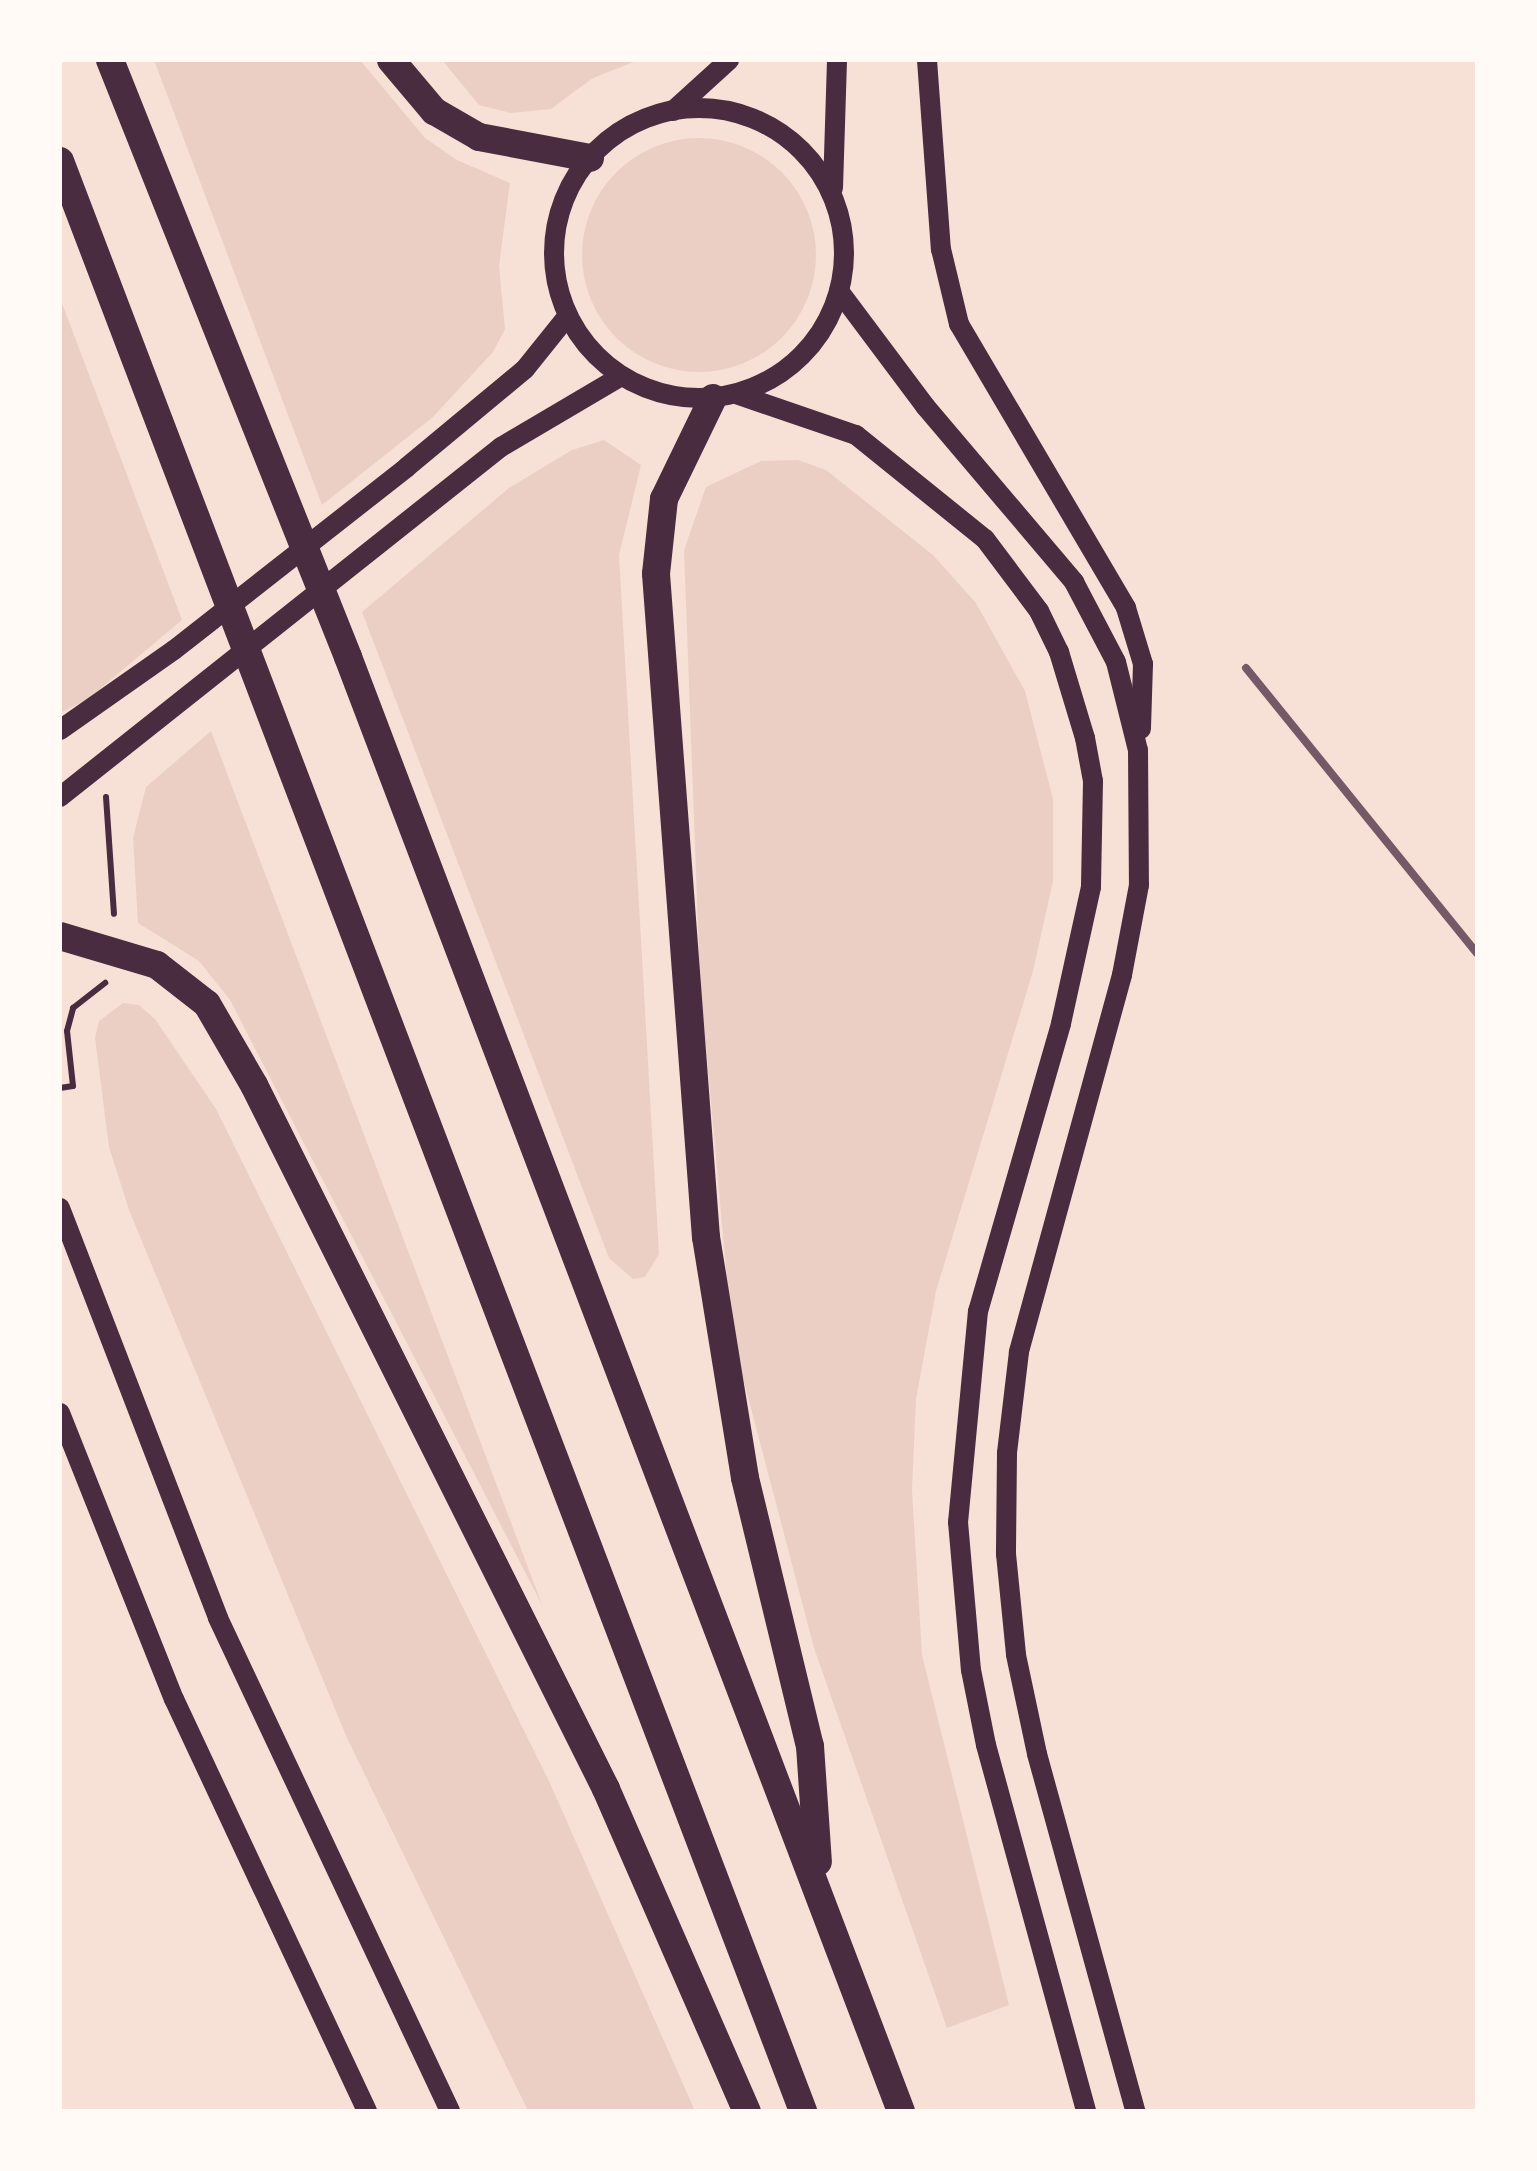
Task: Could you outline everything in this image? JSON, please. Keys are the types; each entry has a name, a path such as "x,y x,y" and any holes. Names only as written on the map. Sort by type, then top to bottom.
{"highway":[{"path":"110,60 348,656 901,2111"},
{"path":"391,60 434,110 480,138 590,158"},
{"path":"60,161 804,2111"},
{"path":"724,396 664,500 659,614 706,1237 745,1478 810,1746 820,1894"},
{"path":"60,936 157,965 206,1004 244,1069 606,1789 747,2111"}],"main road":[{"path":"673,110 729,60"},
{"path":"833,195 837,60"},
{"path":"928,60 941,249 960,324 1126,608 1143,664 1138,750 1139,885 1122,975 1019,1352 1006,1537 1016,1654 1037,1754 1135,2111"},
{"path":"724,396 784,372 805,354 840,291 846,250 833,195 820,170 780,132 728,110 673,110 627,127 590,158 565,196 554,240 566,318 620,377 660,393 724,396 789,407 856,435 985,539 1039,611 1086,738 1093,781 1092,887 1061,1024 978,1311 958,1522 972,1670 986,1745 1086,2111"},
{"path":"840,291 878,334 925,406 1074,582 1116,662 1138,750"},
{"path":"60,730 174,650 408,467 525,369 566,318"},
{"path":"60,796 531,425 620,377"},
{"path":"60,1208 218,1618 450,2111"},
{"path":"61,1416 174,1698 367,2111"}],"lane":[{"path":"1246,668 1477,953"}],"path":[{"path":"87,775 110,802 114,914"},
{"path":"60,1088 73,1086 67,1031 73,1008 89,990 114,982"}],"shaded area":[{"path":"154,60 360,60 425,138 457,160 510,183 499,266 505,329 493,352 433,417 322,505"},
{"path":"442,60 639,60 593,78 551,109 511,113 479,105"},
{"path":"699,138 744,147 782,172 807,210 816,255 807,300 782,338 744,363 699,372 654,363 616,338 591,300 582,255 591,210 616,172 654,147"},
{"path":"60,298 182,620 88,699 60,713"},
{"path":"604,440 641,465 619,555 659,1254 645,1277 633,1279 609,1258 362,612 509,488 572,450"},
{"path":"798,460 826,470 933,555 976,603 1025,691 1053,799 1053,881 1033,971 936,1291 916,1399 912,1490 922,1655 1009,2005 947,2028 814,1648 732,1336 700,980 684,550 706,487 761,461"},
{"path":"211,731 543,1607 230,1000 199,961 138,923 133,838 146,787"},
{"path":"123,1003 139,1005 155,1019 216,1109 549,1781 695,2111 528,2111 347,1738 129,1210 109,1147 95,1038 99,1021"}]}
